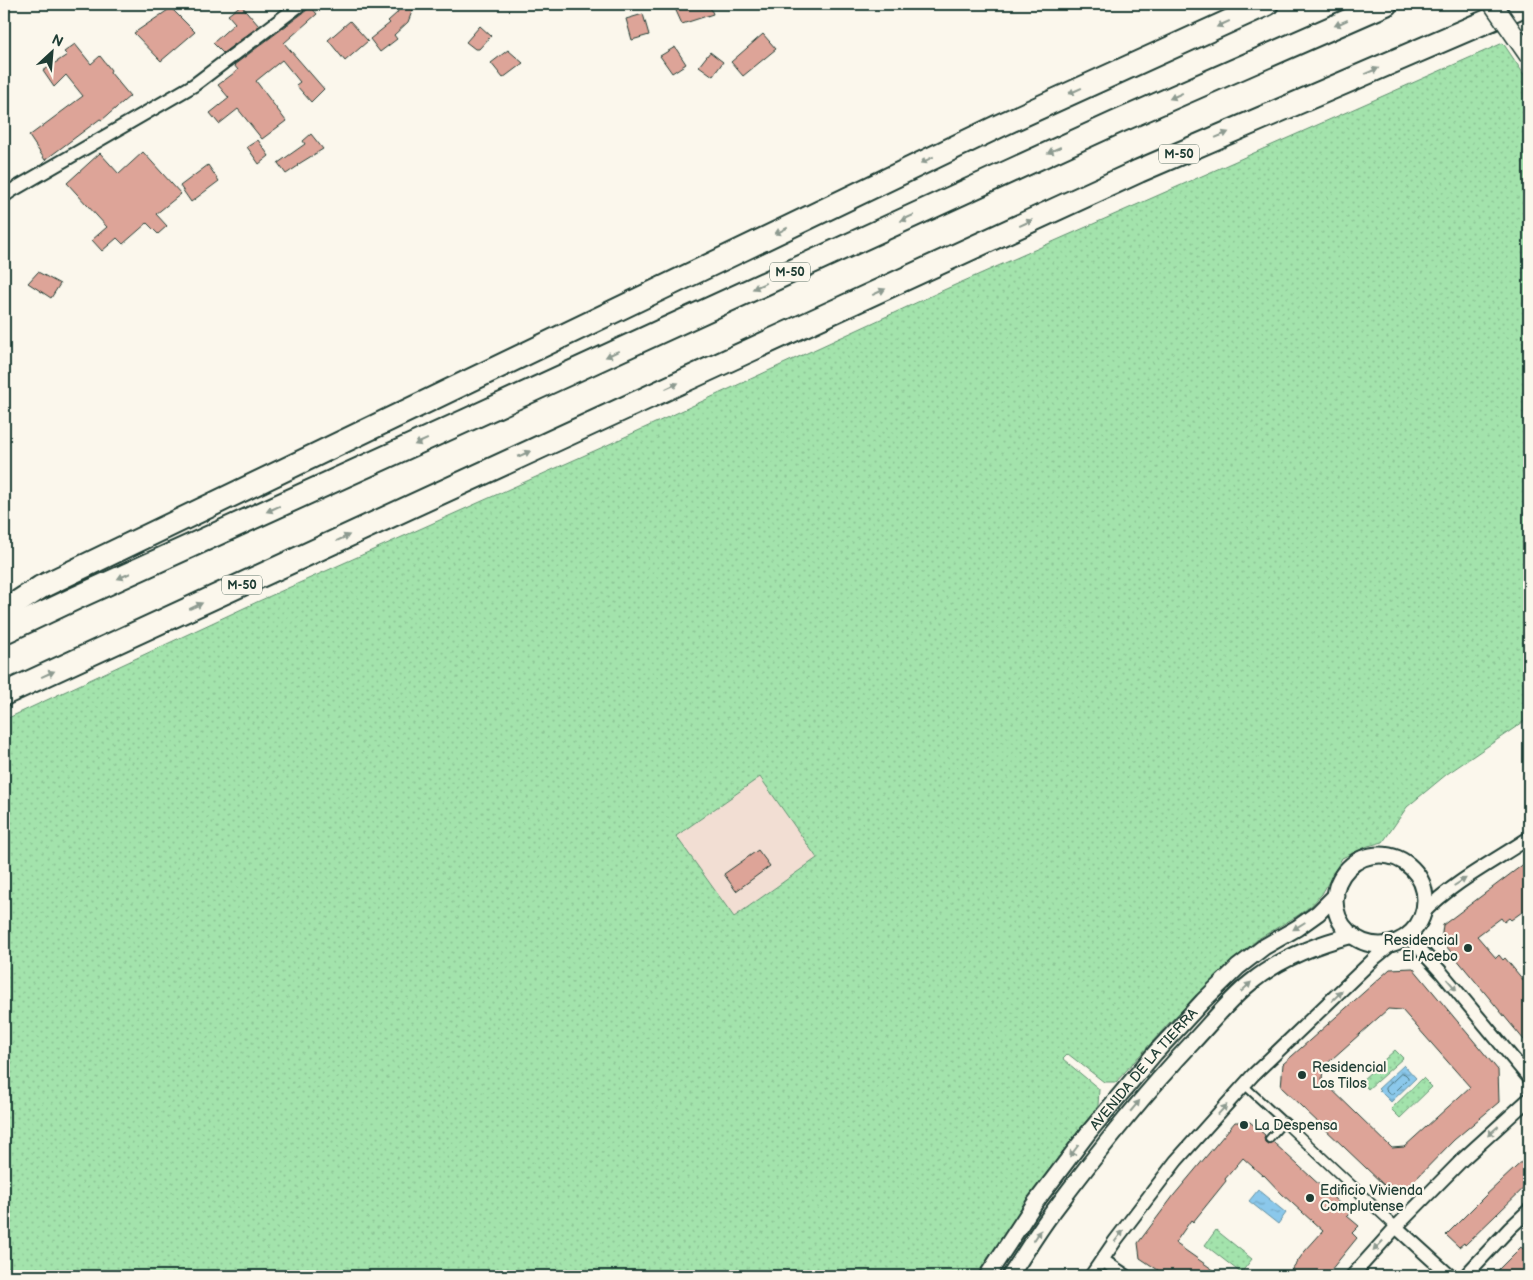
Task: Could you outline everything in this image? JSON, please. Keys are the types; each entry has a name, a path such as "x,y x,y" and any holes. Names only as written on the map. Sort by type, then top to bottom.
{"highway":[{"path":"4,610 41,587 842,201 1001,125 1267,4"},
{"name":"M-50","path":"4,632 1115,123 1386,4"},
{"name":"M-50","path":"4,694 1139,171 1528,4"}],"main road":[{"path":"1493,4 1529,56"}],"street":[{"path":"4,196 194,85 301,4"},
{"path":"1423,913 1450,889 1529,838"},
{"path":"1092,1276 1176,1161 1244,1085 1376,957 1393,943 1408,936 1417,926 1423,913 1425,900 1423,886 1417,874 1406,863 1392,857 1377,855 1365,858 1345,872 1339,883 1336,906 1339,917 1353,936 1365,942 1379,945 1393,943"},
{"name":"AVENIDA DE LA TIERRA","path":"987,1276 1035,1203 1088,1132 1203,1001 1238,967 1264,946 1298,928 1318,914 1336,895"},
{"name":"AVENIDA DE LA TIERRA","path":"1010,1276 1051,1214 1109,1139 1169,1067 1250,983 1277,965 1311,948 1353,936"},
{"path":"1408,936 1441,972 1529,1078"},
{"path":"1352,1276 1396,1227 1463,1159 1529,1099"},
{"path":"1284,1122 1450,1276"},
{"path":"1465,1276 1529,1210"},
{"path":"1102,1260 1126,1276"}],"lane":[{"path":"1244,1085 1284,1122 1269,1139"}],"shaded area":[{"path":"760,777 817,858 734,917 675,836"}],"green space":[{"path":"1503,43 1529,82 1529,718 1447,774 1407,807 1383,842 1368,846 1342,858 1322,894 1311,906 1258,939 1224,969 1169,1023 1116,1082 1104,1082 1068,1054 1063,1059 1099,1089 1098,1106 1028,1198 977,1276 4,1276 4,720 259,601 603,447 946,289","holes":["760,777 817,858 734,917 676,836"]},
{"path":"1395,1050 1403,1058 1368,1089 1361,1081"},
{"path":"1423,1078 1432,1087 1400,1118 1391,1109"},
{"path":"1216,1230 1252,1259 1241,1273 1205,1245"}],"water":[{"path":"1404,1065 1416,1078 1391,1102 1378,1089"},
{"path":"1258,1190 1286,1213 1278,1224 1249,1201"}],"building":[{"path":"401,4 415,4 408,22 394,35 397,39 380,52 370,39 390,23 388,21 397,13"},
{"path":"673,4 709,4 713,14 682,24"},
{"path":"241,5 259,26 223,53 213,43 235,23 228,15"},
{"path":"311,7 317,14 284,43 324,89 311,102 296,85 300,82 282,60 256,81 286,121 262,139 238,109 219,124 210,113 229,98 218,85 238,70 234,65"},
{"path":"171,8 195,32 161,61 134,33"},
{"path":"643,14 649,35 632,40 626,19"},
{"path":"350,21 368,41 345,61 328,40"},
{"path":"480,26 491,36 479,49 475,49 466,42"},
{"path":"763,34 776,49 743,76 731,62"},
{"path":"75,44 91,64 100,56 111,70 110,72 130,96 102,120 100,119 45,160 29,136 83,96 66,75 54,87 43,71 67,55 64,52"},
{"path":"675,47 686,64 672,73 660,56"},
{"path":"508,50 523,63 503,78 491,63"},
{"path":"710,52 723,62 713,76 699,66"},
{"path":"311,134 323,149 286,174 278,163 305,144 303,141"},
{"path":"258,140 269,156 259,164 247,147"},
{"path":"143,152 181,194 156,214 167,226 158,234 147,223 123,244 117,238 102,251 92,240 107,227 67,183 100,153 119,174"},
{"path":"208,165 219,181 191,202 180,186"},
{"path":"38,272 60,284 51,298 28,283"},
{"path":"758,850 770,866 736,891 724,874"},
{"name":"Residencial El Acebo","path":"1529,860 1529,907 1511,920 1509,918 1504,922 1501,918 1477,936 1496,958 1499,955 1503,960 1505,958 1529,987 1529,1046 1441,940 1443,925"},
{"name":"Residencial Los Tilos","path":"1413,968 1498,1070 1499,1102 1454,1140 1409,1186 1386,1187 1281,1087 1283,1064 1390,969","holes":["1388,1009 1402,1010 1470,1087 1404,1147 1392,1148 1322,1080 1323,1067"]},
{"name":"Edificio Vivienda Complutense","path":"1235,1122 1250,1122 1265,1135 1265,1142 1268,1144 1273,1142 1350,1213 1347,1216 1359,1226 1352,1233 1357,1238 1326,1276 1287,1276 1305,1251 1323,1231 1264,1175 1243,1158 1193,1222 1191,1220 1175,1243 1222,1276 1167,1276 1140,1258 1138,1243 1174,1195"},
{"path":"1529,1155 1529,1183 1465,1245 1464,1243 1459,1247 1446,1235"},
{"path":"1529,1242 1529,1268 1521,1276 1492,1276 1521,1247 1523,1249"}],"place":[{"name":"Residencial El Acebo","path":"1468,948"},
{"name":"Residencial Los Tilos","path":"1302,1075"},
{"name":"La Despensa","path":"1244,1125"},
{"name":"Edificio Vivienda Complutense","path":"1310,1198"}]}
